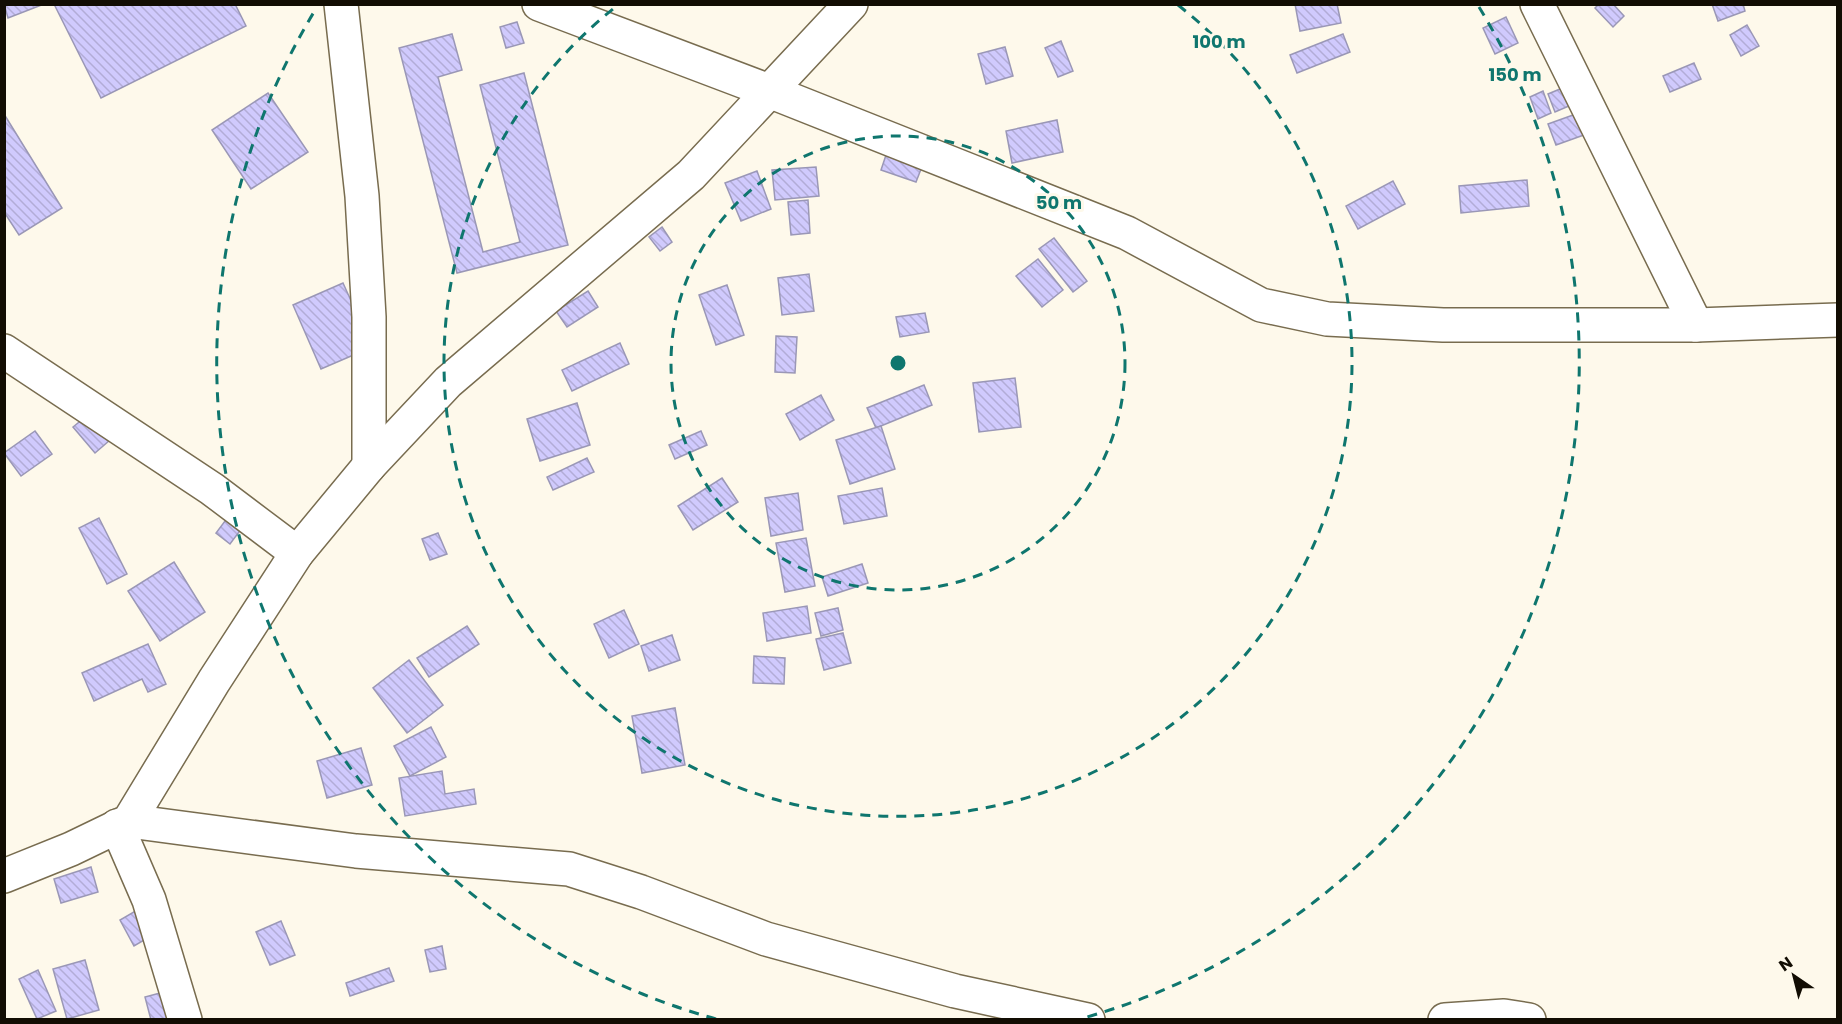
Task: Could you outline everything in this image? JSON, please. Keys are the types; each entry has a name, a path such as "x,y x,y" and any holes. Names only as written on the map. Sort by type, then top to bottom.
{"street":[{"path":"341,4 362,196 369,306 369,466"},
{"path":"539,4 769,91 1127,233 1261,305 1327,319 1443,325 1696,325 1838,320"},
{"path":"123,824 297,553 369,466 448,382 691,174 851,4"},
{"path":"1537,4 1696,325"},
{"path":"8,346 212,489 297,553"},
{"path":"123,824 149,900 184,1020"},
{"path":"4,876 123,824 356,851 569,869 641,892 766,939 955,991 1088,1020"},
{"path":"1445,1020 1504,1016 1529,1020"}],"building":[{"path":"4,4 44,4 8,18"},
{"path":"54,4 235,4 246,26 101,98"},
{"path":"1295,4 1337,4 1341,23 1300,31"},
{"path":"1599,4 1613,4 1624,16 1613,27 1595,8"},
{"path":"1712,4 1743,4 1745,11 1718,21"},
{"path":"1506,17 1518,43 1495,54 1483,28"},
{"path":"517,22 524,43 506,48 500,27"},
{"path":"1747,25 1759,46 1741,56 1730,35"},
{"path":"452,34 462,70 438,77 483,252 520,242 480,85 524,73 568,245 457,273 399,48"},
{"path":"1343,34 1350,52 1297,73 1290,55"},
{"path":"1061,41 1073,71 1058,77 1045,48"},
{"path":"1005,47 1013,76 986,84 978,54"},
{"path":"1694,63 1701,79 1670,92 1663,76"},
{"path":"1584,79 1592,96 1555,112 1548,94"},
{"path":"1543,91 1551,113 1538,119 1530,97"},
{"path":"268,93 308,152 251,189 212,130"},
{"path":"1587,110 1595,131 1556,145 1548,124"},
{"path":"4,114 62,208 19,235 4,212"},
{"path":"1057,120 1063,152 1012,163 1006,131"},
{"path":"887,152 923,164 916,182 881,170"},
{"path":"816,167 819,196 775,200 772,170"},
{"path":"757,171 771,209 741,221 725,183"},
{"path":"1527,180 1529,206 1461,213 1459,186"},
{"path":"1393,181 1405,204 1358,229 1346,206"},
{"path":"808,200 810,233 791,235 788,202"},
{"path":"662,227 672,242 660,251 649,237"},
{"path":"1054,238 1087,281 1073,292 1039,249"},
{"path":"1038,259 1063,290 1042,307 1016,276"},
{"path":"809,274 814,311 782,315 778,278"},
{"path":"343,283 372,347 321,369 293,305"},
{"path":"727,285 744,335 716,345 699,295"},
{"path":"588,291 598,307 567,327 556,311"},
{"path":"925,313 929,332 900,337 896,317"},
{"path":"776,336 797,337 795,373 775,372"},
{"path":"620,343 629,364 572,391 562,370"},
{"path":"1015,378 1021,427 979,432 973,383"},
{"path":"924,385 932,405 876,428 867,408"},
{"path":"821,395 834,420 800,440 786,414"},
{"path":"577,403 590,445 540,461 527,419"},
{"path":"95,409 117,434 95,453 73,427"},
{"path":"881,426 895,469 850,484 836,440"},
{"path":"35,431 52,454 21,476 4,453"},
{"path":"701,431 707,445 675,459 669,445"},
{"path":"587,458 594,472 553,490 547,477"},
{"path":"722,478 738,502 693,530 678,506"},
{"path":"882,488 887,516 844,524 838,496"},
{"path":"798,493 803,530 771,536 765,498"},
{"path":"231,513 245,524 230,544 216,533"},
{"path":"99,518 127,574 107,584 79,528"},
{"path":"438,533 447,554 430,560 422,539"},
{"path":"806,538 815,586 785,592 776,543"},
{"path":"174,562 205,612 160,641 128,591"},
{"path":"862,564 868,583 828,596 822,577"},
{"path":"807,606 811,633 767,641 763,613"},
{"path":"838,608 843,630 821,636 815,613"},
{"path":"624,610 639,644 609,658 594,624"},
{"path":"467,626 479,644 429,677 417,658"},
{"path":"843,633 851,663 824,670 816,639"},
{"path":"672,635 680,660 649,671 641,646"},
{"path":"148,644 166,684 148,692 142,679 94,701 82,673"},
{"path":"754,656 785,658 784,684 753,683"},
{"path":"409,660 443,705 407,733 373,688"},
{"path":"675,708 685,765 642,773 632,716"},
{"path":"431,727 446,757 410,776 394,746"},
{"path":"361,748 372,785 327,798 317,761"},
{"path":"442,771 445,794 474,789 476,804 405,816 399,778"},
{"path":"91,867 98,892 61,903 54,879"},
{"path":"144,906 158,932 134,946 120,920"},
{"path":"281,921 295,955 270,965 256,932"},
{"path":"442,946 446,969 430,972 425,950"},
{"path":"85,960 99,1010 67,1019 53,969"},
{"path":"389,968 394,981 350,996 346,983"},
{"path":"38,970 56,1011 37,1019 19,979"},
{"path":"175,989 183,1020 151,1020 145,997"}]}
